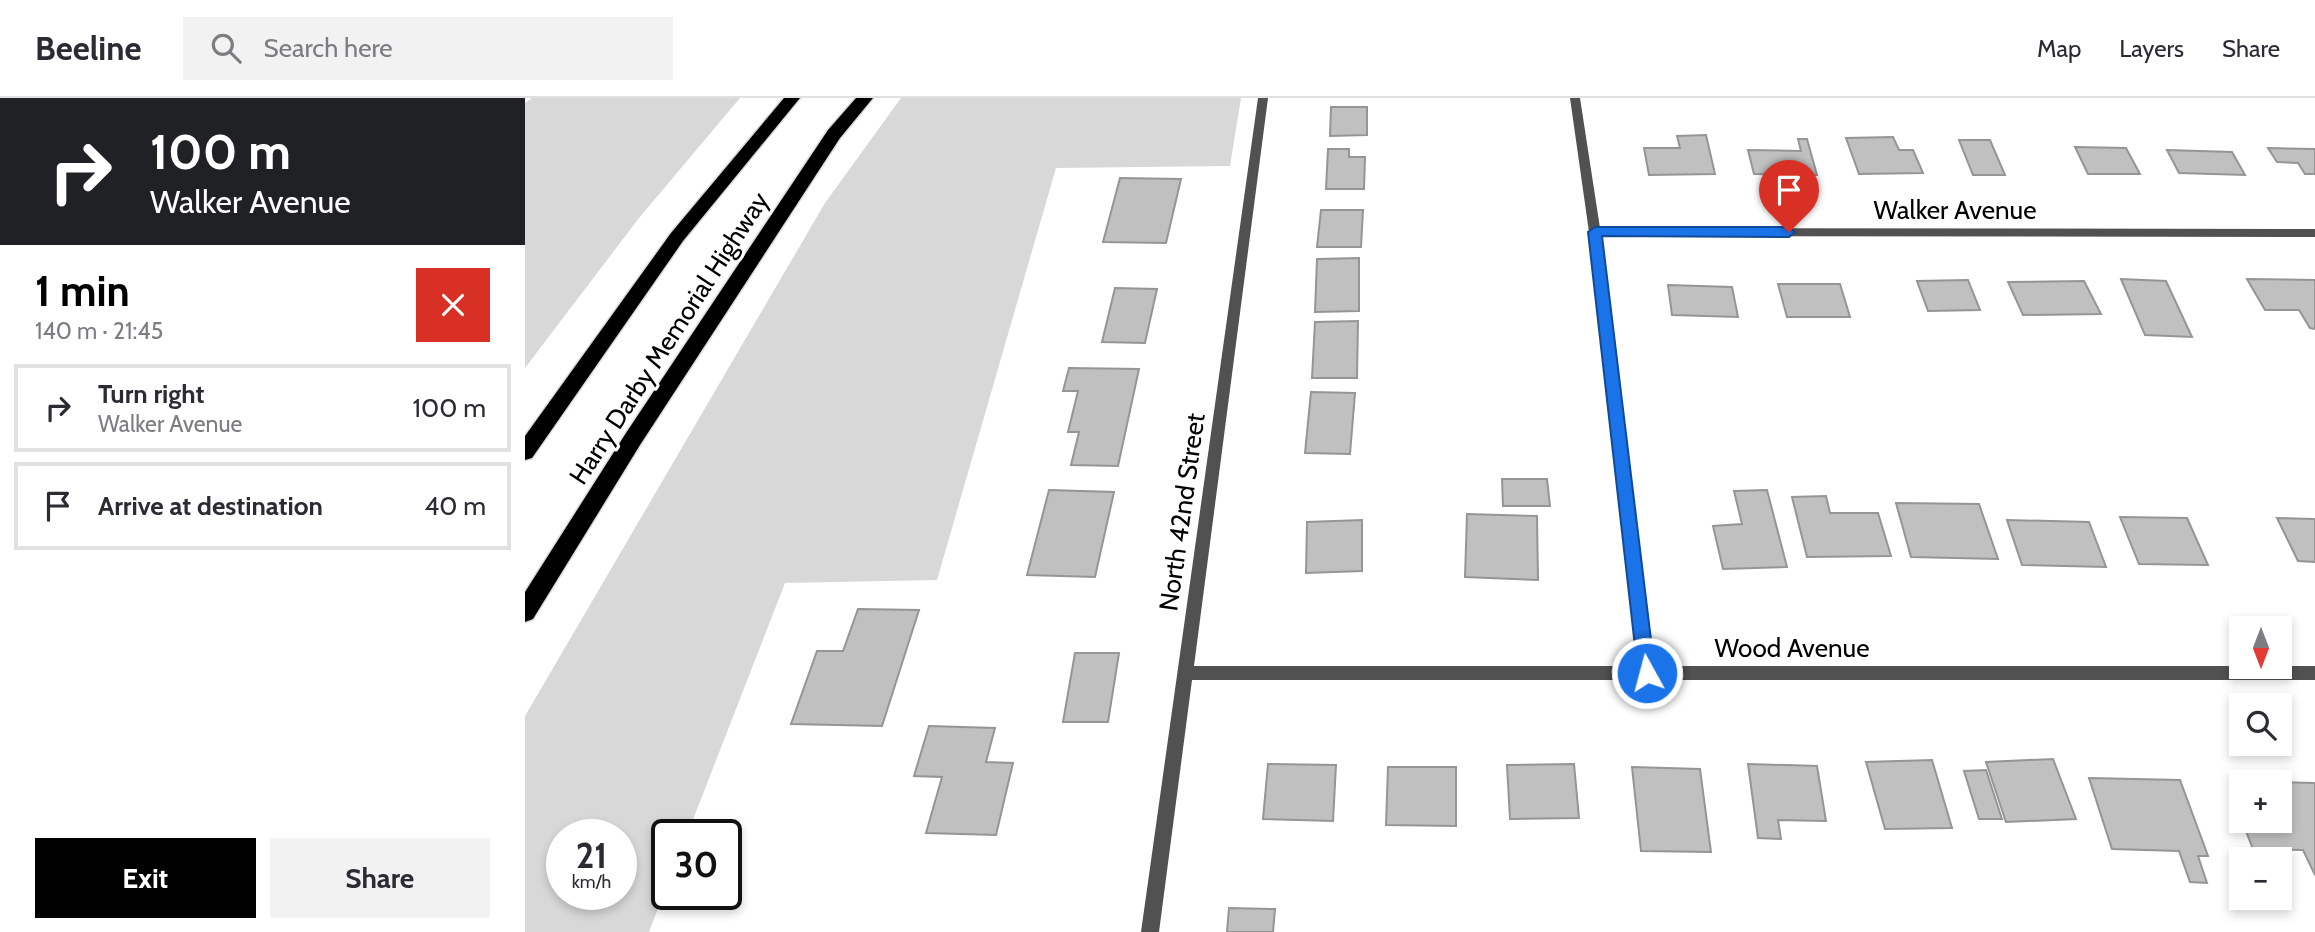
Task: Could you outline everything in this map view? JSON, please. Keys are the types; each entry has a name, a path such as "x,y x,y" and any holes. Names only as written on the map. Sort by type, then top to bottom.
{"highway":[{"name":"Harry Darby Memorial Highway","path":"525,452 677,237 792,98"},
{"name":"Harry Darby Memorial Highway","path":"525,612 633,439 819,156 865,98"}],"street":[{"name":"North 42nd Street","path":"1150,932 1263,98"},
{"path":"1576,98 1595,232 1647,673"},
{"name":"Walker Avenue","path":"1595,232 2315,233"},
{"name":"Wood Avenue","path":"1185,673 2315,673"}],"shaded area":[{"path":"532,98 740,98 639,218 525,368 525,103"},
{"path":"901,98 1241,98 1230,166 1056,168 937,580 785,583 693,819 651,819 651,910 657,910 649,932 525,932 525,716 825,203"}],"building":[{"path":"1331,107 1367,107 1367,135 1330,136"},
{"path":"1706,135 1715,174 1649,175 1644,148 1680,148 1677,136"},
{"path":"1893,137 1899,150 1913,150 1923,173 1859,174 1846,138"},
{"path":"1798,139 1807,139 1817,175 1754,174 1748,150 1801,151"},
{"path":"1959,140 1990,140 2005,175 1973,175"},
{"path":"2075,147 2126,148 2140,174 2088,174"},
{"path":"2268,148 2315,149 2315,174 2305,174 2298,163 2277,162"},
{"path":"1328,149 1349,149 1349,157 1365,157 1364,189 1326,189"},
{"path":"2167,150 2232,152 2245,175 2179,173"},
{"path":"1120,178 1181,179 1166,243 1103,242"},
{"path":"1321,210 1363,210 1361,247 1317,247"},
{"path":"1359,258 1359,311 1315,312 1317,259"},
{"path":"2121,279 2166,281 2192,337 2145,335"},
{"path":"2247,279 2315,280 2315,329 2310,328 2299,310 2265,310"},
{"path":"1968,280 1980,310 1928,311 1917,281"},
{"path":"2084,281 2101,314 2023,315 2008,282"},
{"path":"1778,284 1840,284 1850,317 1787,317"},
{"path":"1668,285 1732,287 1738,317 1672,315"},
{"path":"1115,288 1157,289 1145,343 1102,342"},
{"path":"1358,321 1357,378 1312,378 1315,322"},
{"path":"1069,368 1139,369 1118,466 1071,465 1079,432 1068,432 1078,391 1063,391"},
{"path":"1311,392 1355,393 1350,454 1305,453"},
{"path":"1502,479 1547,479 1550,506 1503,506"},
{"path":"1049,490 1114,492 1095,577 1027,575"},
{"path":"1767,490 1787,567 1723,569 1713,526 1742,524 1734,491"},
{"path":"1826,496 1830,513 1878,513 1891,556 1807,557 1792,497"},
{"path":"1896,503 1979,504 1998,559 1911,557"},
{"path":"1467,514 1537,516 1538,580 1465,577"},
{"path":"2120,517 2187,518 2208,565 2139,564"},
{"path":"2277,518 2315,519 2315,562 2298,561"},
{"path":"1362,520 1362,571 1306,573 1307,522"},
{"path":"2007,520 2089,522 2106,567 2022,565"},
{"path":"858,609 919,610 882,726 791,724 817,651 843,651"},
{"path":"1075,653 1119,653 1108,722 1063,722"},
{"path":"929,726 995,728 986,762 1013,763 996,835 926,833 942,777 914,776"},
{"path":"2053,759 2076,819 2006,822 1986,762"},
{"path":"1932,760 1952,828 1885,829 1866,762"},
{"path":"1268,764 1336,765 1333,821 1263,819"},
{"path":"1574,764 1579,818 1510,819 1507,765"},
{"path":"1748,764 1817,766 1826,821 1778,820 1781,839 1758,838"},
{"path":"1388,767 1456,767 1456,826 1386,825"},
{"path":"1632,767 1700,769 1711,852 1641,851"},
{"path":"1986,770 2002,819 1979,819 1964,771"},
{"path":"2089,778 2180,780 2208,856 2198,856 2207,883 2190,882 2179,851 2112,849"},
{"path":"2292,782 2315,783 2315,875 2303,850 2292,850 2292,847 2252,847 2247,833 2292,833"},
{"path":"1229,908 1275,909 1273,932 1227,932"}],"route":[{"path":"1647,673 1595,232 1789,232"}]}
